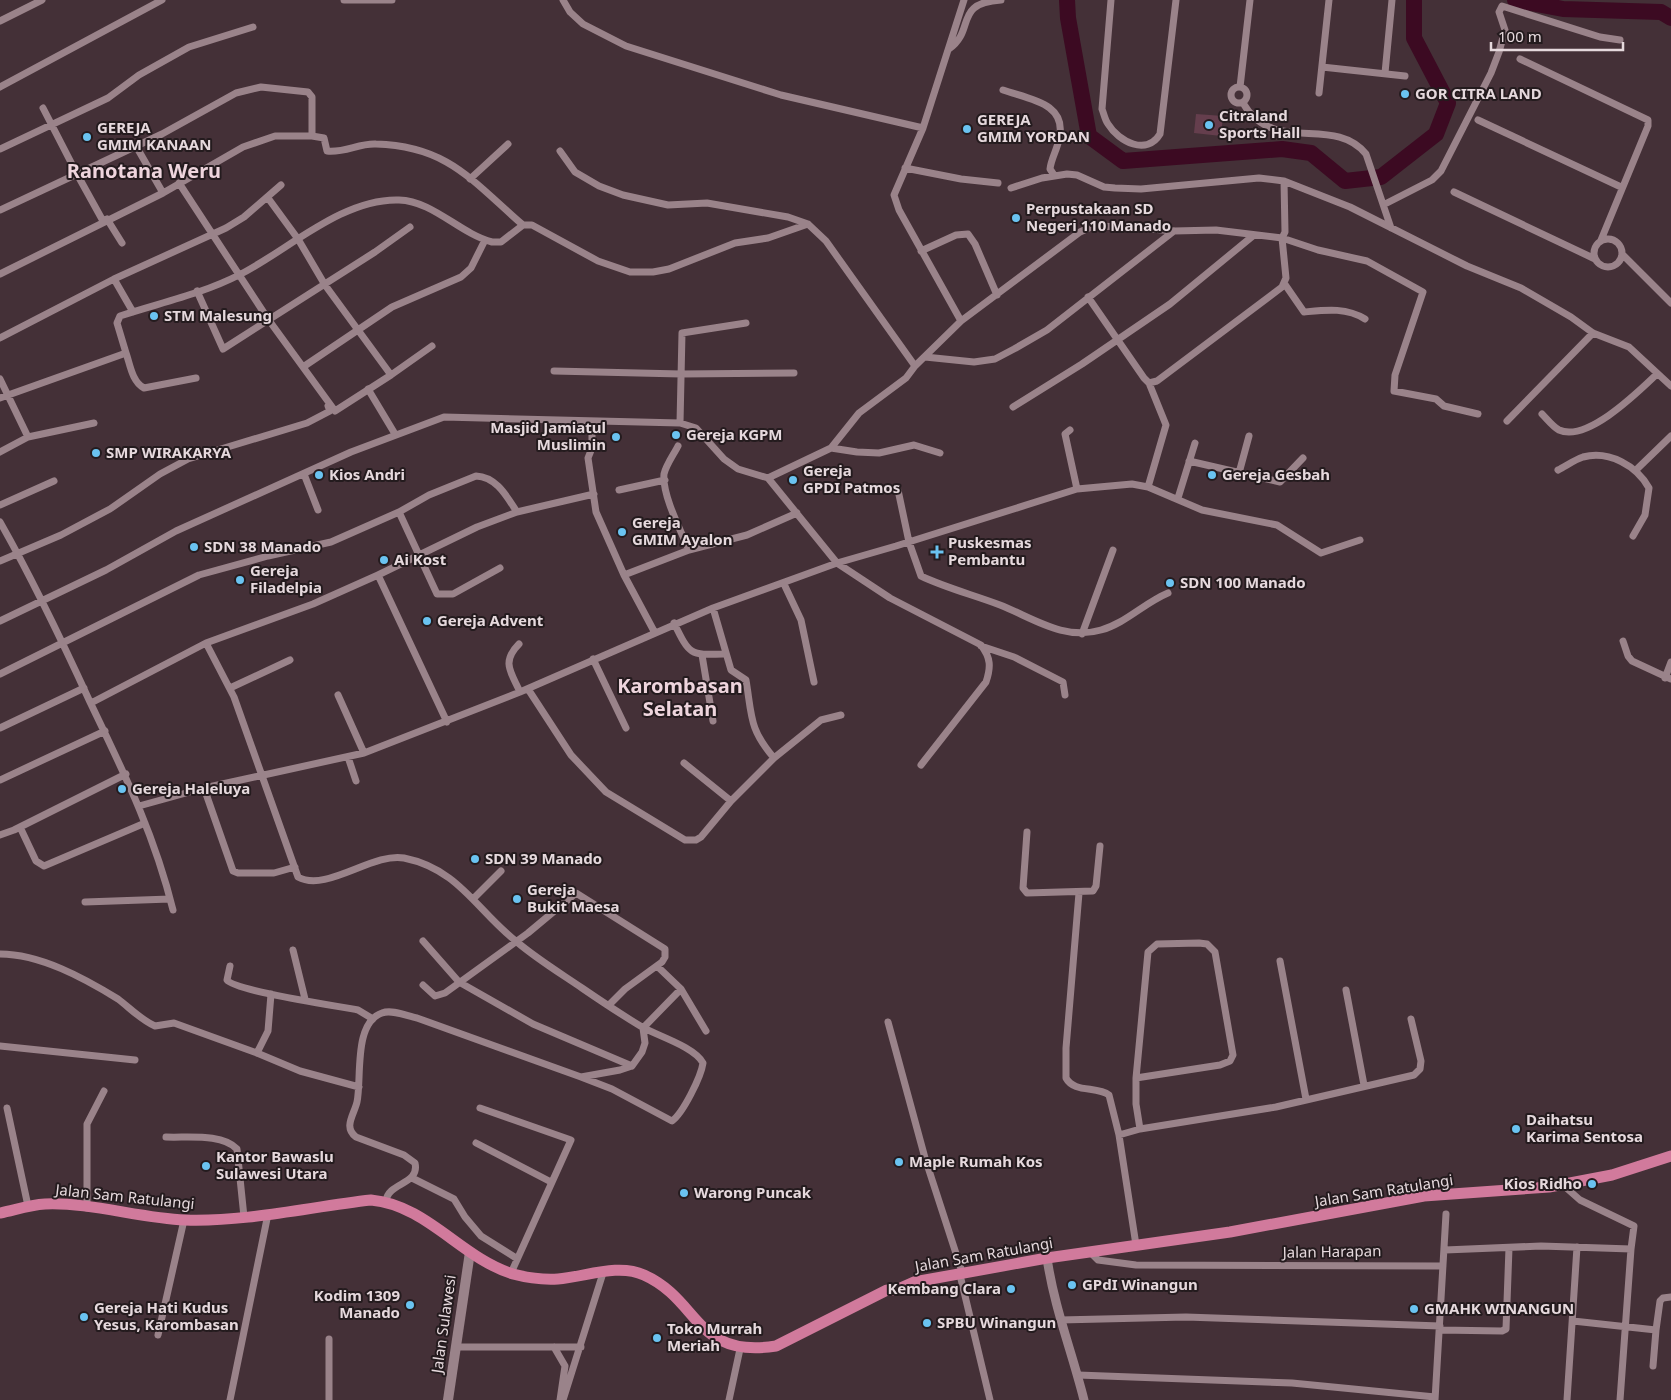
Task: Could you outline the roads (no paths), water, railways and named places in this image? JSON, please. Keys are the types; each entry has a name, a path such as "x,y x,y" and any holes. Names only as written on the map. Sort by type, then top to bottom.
{"highway":[{"name":"Jalan Sam Ratulangi","path":"0,1214 28,1206 66,1204 184,1220 268,1214 371,1200 386,1202 414,1213 470,1252 511,1273 538,1279 625,1270 642,1274 655,1281 712,1336 740,1349 776,1346 888,1290 896,1290 914,1282 1047,1258 1230,1232 1424,1196 1505,1192 1563,1185 1617,1174 1671,1156"}],"main road":[{"name":"Jalan Sulawesi","path":"448,1400 470,1252"}],"street":[{"path":"0,21 42,0"},
{"path":"0,87 162,0"},
{"path":"344,0 392,0"},
{"path":"564,0 570,12 583,24 626,46 781,95 923,128"},
{"path":"961,321 895,203 894,195 923,128 964,0"},
{"path":"949,49 957,43 968,15 976,5 982,2 1000,0"},
{"path":"1112,0 1102,109 1108,125 1120,138 1132,144 1146,146 1155,142 1160,134 1176,0"},
{"path":"1240,87 1250,0"},
{"path":"1319,93 1329,0"},
{"path":"1385,73 1392,0"},
{"path":"1385,204 1432,180 1441,171 1491,73 1499,52 1504,30 1499,12 1502,6 1600,37 1620,40"},
{"path":"0,149 108,98 139,75 189,47 253,27"},
{"path":"1520,58 1647,119 1648,126 1621,187 1601,240 1594,248 1595,259"},
{"path":"1322,67 1405,76"},
{"path":"0,210 136,146 236,93 261,87 310,94 312,136"},
{"path":"1240,87 1248,94 1243,103"},
{"path":"1240,87 1233,89 1231,98 1236,102 1243,103"},
{"path":"1003,90 1051,108 1058,115 1061,130 1050,169 1054,175"},
{"path":"1243,103 1250,115 1270,128 1294,134 1346,138 1359,145 1366,154 1385,204 1391,228"},
{"path":"43,108 77,174 105,220 122,243"},
{"path":"1478,120 1621,187"},
{"path":"0,274 164,192 243,146 264,138 312,136 325,139 326,150 329,152 346,151 371,143 409,146 438,156 455,165 523,224 532,224 598,262 630,272 653,272 669,269 735,243 768,238 808,224"},
{"path":"470,179 508,144"},
{"path":"136,146 164,192"},
{"path":"560,151 575,172 599,186 623,195 668,205 707,203 741,208 788,217 808,224 826,241 915,366"},
{"path":"906,168 961,179 998,183"},
{"path":"1011,188 1054,175 1077,175 1104,187 1132,189 1240,179 1284,180 1350,208 1467,266 1521,288 1571,317 1593,333 1628,346 1671,386"},
{"path":"1284,180 1285,232 1282,238 1284,283 1304,312 1334,310 1356,314 1365,319"},
{"path":"179,183 238,276 335,411 432,346"},
{"path":"0,338 114,279 235,223 268,198 281,185"},
{"path":"1454,192 1595,259 1601,266 1610,267 1618,262 1622,249 1611,238 1601,240"},
{"path":"268,198 298,239 325,285 391,375"},
{"path":"196,378 170,385 144,388 138,385 126,353 117,320 120,316 238,276 298,239 347,212 380,201 400,200 423,207 485,240 502,242 523,224"},
{"path":"768,478 831,448 859,413 877,398 899,384 961,321 997,296 1080,232 1093,226 1129,226 1174,231 1216,230 1282,238 1318,250 1367,261 1423,292 1395,375 1394,390 1436,399 1444,406 1478,414"},
{"path":"198,291 223,349 325,285 410,227"},
{"path":"925,357 974,362 995,359 1047,330 1174,231"},
{"path":"921,251 956,235 968,234 976,244 997,296"},
{"path":"1013,407 1170,304 1254,235"},
{"path":"303,367 392,307 461,277 472,268 485,240"},
{"path":"1622,254 1671,303"},
{"path":"114,279 133,312"},
{"path":"1149,383 1157,381 1220,335 1278,291 1284,283"},
{"path":"1088,297 1149,383 1166,425 1148,487"},
{"path":"680,423 680,338 684,332 746,323"},
{"path":"1507,421 1593,333"},
{"path":"0,398 126,353"},
{"path":"554,371 681,374 794,373"},
{"path":"1542,414 1561,430 1567,432 1587,427 1606,418 1657,374"},
{"path":"0,379 28,437"},
{"path":"0,561 61,534 110,509 160,474 188,459 307,423 327,414 330,409 317,387"},
{"path":"368,389 395,434"},
{"path":"0,621 106,570 176,531 395,434 444,417 680,423 696,428 724,459 738,469 768,478 837,563 890,598 981,645 1014,658 1063,682 1065,695"},
{"path":"0,452 28,437 94,423"},
{"path":"1070,430 1065,434 1077,488"},
{"path":"592,435 592,448 588,458 596,512 624,575 655,632"},
{"path":"1239,473 1249,436"},
{"path":"1636,470 1671,436"},
{"path":"1178,498 1195,443"},
{"path":"831,448 857,452 879,452 914,445 940,453"},
{"path":"678,446 665,472 664,480 689,550"},
{"path":"1558,470 1582,458 1593,455 1612,459 1636,470 1649,488 1645,515 1634,536"},
{"path":"1189,461 1280,482 1303,458"},
{"path":"304,474 318,510"},
{"path":"0,674 199,575 331,542 399,512 429,495 479,476 490,480 503,490 516,512"},
{"path":"619,490 664,480"},
{"path":"0,505 54,481"},
{"path":"139,806 204,788 364,753 528,689 712,608 784,584 837,563 1077,488 1132,484 1148,487 1178,498 1202,510 1277,525 1321,553 1360,540"},
{"path":"898,490 909,542 921,576 1002,606 1048,627 1082,634 1102,630 1118,624 1168,593"},
{"path":"91,703 206,643 313,604 420,556 477,527 516,512 594,494"},
{"path":"399,512 437,594 453,594 500,568"},
{"path":"624,575 689,550 746,535 797,513"},
{"path":"0,522 17,552 126,774 155,847 173,910"},
{"path":"1082,634 1113,550"},
{"path":"378,575 447,722"},
{"path":"784,584 801,620 814,682"},
{"path":"712,608 731,670 746,680 753,728 761,743 774,758"},
{"path":"674,624 685,646 690,651 702,655 726,654"},
{"path":"1623,641 1630,659 1668,679 1671,662"},
{"path":"206,643 230,688 264,776 298,877 310,881 332,877 385,858 404,858 441,871 474,898 516,941 643,1028 672,1040 695,1055 703,1063 696,1083 674,1119 668,1120 656,1111 612,1089 581,1077 417,1018 389,1012 382,1013 368,1025 361,1049 356,1104 348,1127 351,1133 412,1160 416,1167 412,1178 392,1188 388,1193 386,1202"},
{"path":"519,644 510,653 508,663 520,692"},
{"path":"921,765 986,682 990,660 981,645"},
{"path":"702,655 713,721"},
{"path":"593,659 626,728"},
{"path":"230,688 290,660"},
{"path":"0,728 84,688"},
{"path":"528,689 571,755 594,781 606,792 685,840 696,840 701,837 731,801 774,758 821,720 841,715"},
{"path":"338,695 364,753"},
{"path":"0,780 104,731"},
{"path":"348,757 356,781"},
{"path":"684,762 731,801"},
{"path":"0,835 20,827 126,774"},
{"path":"204,788 233,872 274,873 295,867"},
{"path":"20,827 36,861 44,866 145,823"},
{"path":"1027,832 1023,891 1028,893 1090,893 1096,886 1100,846"},
{"path":"474,898 501,871"},
{"path":"423,985 435,996 445,993 516,941 576,893 665,949 665,957 657,966 625,989 609,1005"},
{"path":"1079,893 1066,1048 1066,1078 1072,1084 1102,1091 1109,1095 1119,1135 1136,1245"},
{"path":"85,902 170,899"},
{"path":"423,941 459,982 533,1024 632,1066"},
{"path":"1136,1078 1220,1065 1230,1061 1233,1055 1215,952 1207,944 1199,942 1157,944 1151,947 1136,1078 1136,1104 1140,1129"},
{"path":"294,950 305,999"},
{"path":"0,954 22,956 53,966 106,992 155,1026 174,1023 257,1053 300,1071 359,1087"},
{"path":"1280,961 1306,1099"},
{"path":"230,966 227,980 230,983 271,994 358,1010 373,1019"},
{"path":"657,966 682,989 706,1031"},
{"path":"643,1028 682,989"},
{"path":"1346,990 1364,1085"},
{"path":"257,1053 268,1031 271,994"},
{"path":"1119,1135 1140,1129 1276,1106 1364,1085 1410,1077 1418,1071 1421,1061 1411,1019"},
{"path":"888,1022 925,1158 961,1275 990,1400"},
{"path":"581,1077 632,1066 642,1052 645,1043 643,1028"},
{"path":"0,1046 135,1060"},
{"path":"87,1208 87,1124 104,1091"},
{"path":"8,1108 28,1206"},
{"path":"480,1108 572,1140 516,1258 511,1273"},
{"path":"166,1137 217,1140 233,1144 239,1153 244,1216"},
{"path":"476,1143 551,1182"},
{"path":"412,1178 454,1198 465,1217 481,1236 516,1258"},
{"path":"1563,1185 1580,1200 1634,1226 1624,1327 1620,1400"},
{"path":"230,1400 268,1214"},
{"path":"1078,1375 1274,1381 1435,1399 1446,1214"},
{"path":"158,1335 184,1220"},
{"path":"1444,1250 1577,1247 1631,1249"},
{"path":"1567,1400 1577,1247"},
{"path":"1060,1320 1186,1317 1502,1332 1506,1329 1509,1248"},
{"name":"Jalan Harapan","path":"1090,1252 1098,1260 1136,1265 1443,1266"},
{"path":"1047,1258 1060,1320 1084,1400"},
{"path":"561,1400 581,1347 603,1273"},
{"path":"1653,1366 1660,1301 1663,1298 1671,1297"},
{"path":"1573,1321 1656,1330"},
{"path":"329,1339 329,1400"},
{"path":"455,1347 581,1347"},
{"path":"554,1347 565,1366 561,1400"},
{"path":"729,1400 740,1349"}],"waterway":[{"path":"1067,0 1068,18 1089,136 1123,161 1282,149 1311,153 1345,181 1381,177 1436,134 1448,103 1414,38 1414,0"},
{"path":"1515,0 1563,9 1661,12 1671,18"}],"place":[{"name":"GOR CITRA LAND","path":"1405,94"},
{"name":"Citraland Sports Hall","path":"1209,125"},
{"name":"GEREJA GMIM YORDAN","path":"967,129"},
{"name":"GEREJA GMIM KANAAN","path":"87,137"},
{"name":"Perpustakaan SD Negeri 110 Manado","path":"1016,218"},
{"name":"STM Malesung","path":"154,316"},
{"name":"Gereja KGPM","path":"676,435"},
{"name":"Masjid Jamiatul Muslimin","path":"616,437"},
{"name":"SMP WIRAKARYA","path":"96,453"},
{"name":"Kios Andri","path":"319,475"},
{"name":"Gereja Gesbah","path":"1212,475"},
{"name":"Gereja GPDI Patmos","path":"793,480"},
{"name":"Gereja GMIM Ayalon","path":"622,532"},
{"name":"SDN 38 Manado","path":"194,547"},
{"name":"Puskesmas Pembantu","path":"937,552"},
{"name":"Ai Kost","path":"384,560"},
{"name":"Gereja Filadelpia","path":"240,580"},
{"name":"SDN 100 Manado","path":"1170,583"},
{"name":"Gereja Advent","path":"427,621"},
{"name":"Gereja Haleluya","path":"122,789"},
{"name":"SDN 39 Manado","path":"475,859"},
{"name":"Gereja Bukit Maesa","path":"517,899"},
{"name":"Daihatsu Karima Sentosa","path":"1516,1129"},
{"name":"Maple Rumah Kos","path":"899,1162"},
{"name":"Kantor Bawaslu Sulawesi Utara","path":"206,1166"},
{"name":"Kios Ridho","path":"1592,1184"},
{"name":"Warong Puncak","path":"684,1193"},
{"name":"GPdI Winangun","path":"1072,1285"},
{"name":"Kembang Clara","path":"1011,1289"},
{"name":"Kodim 1309 Manado","path":"410,1305"},
{"name":"GMAHK WINANGUN","path":"1414,1309"},
{"name":"Gereja Hati Kudus Yesus, Karombasan","path":"84,1317"},
{"name":"SPBU Winangun","path":"927,1323"},
{"name":"Toko Murrah Meriah","path":"657,1338"}],"district":[{"name":"Ranotana Weru","path":"144,171"},
{"name":"Karombasan Selatan","path":"680,698"}]}
